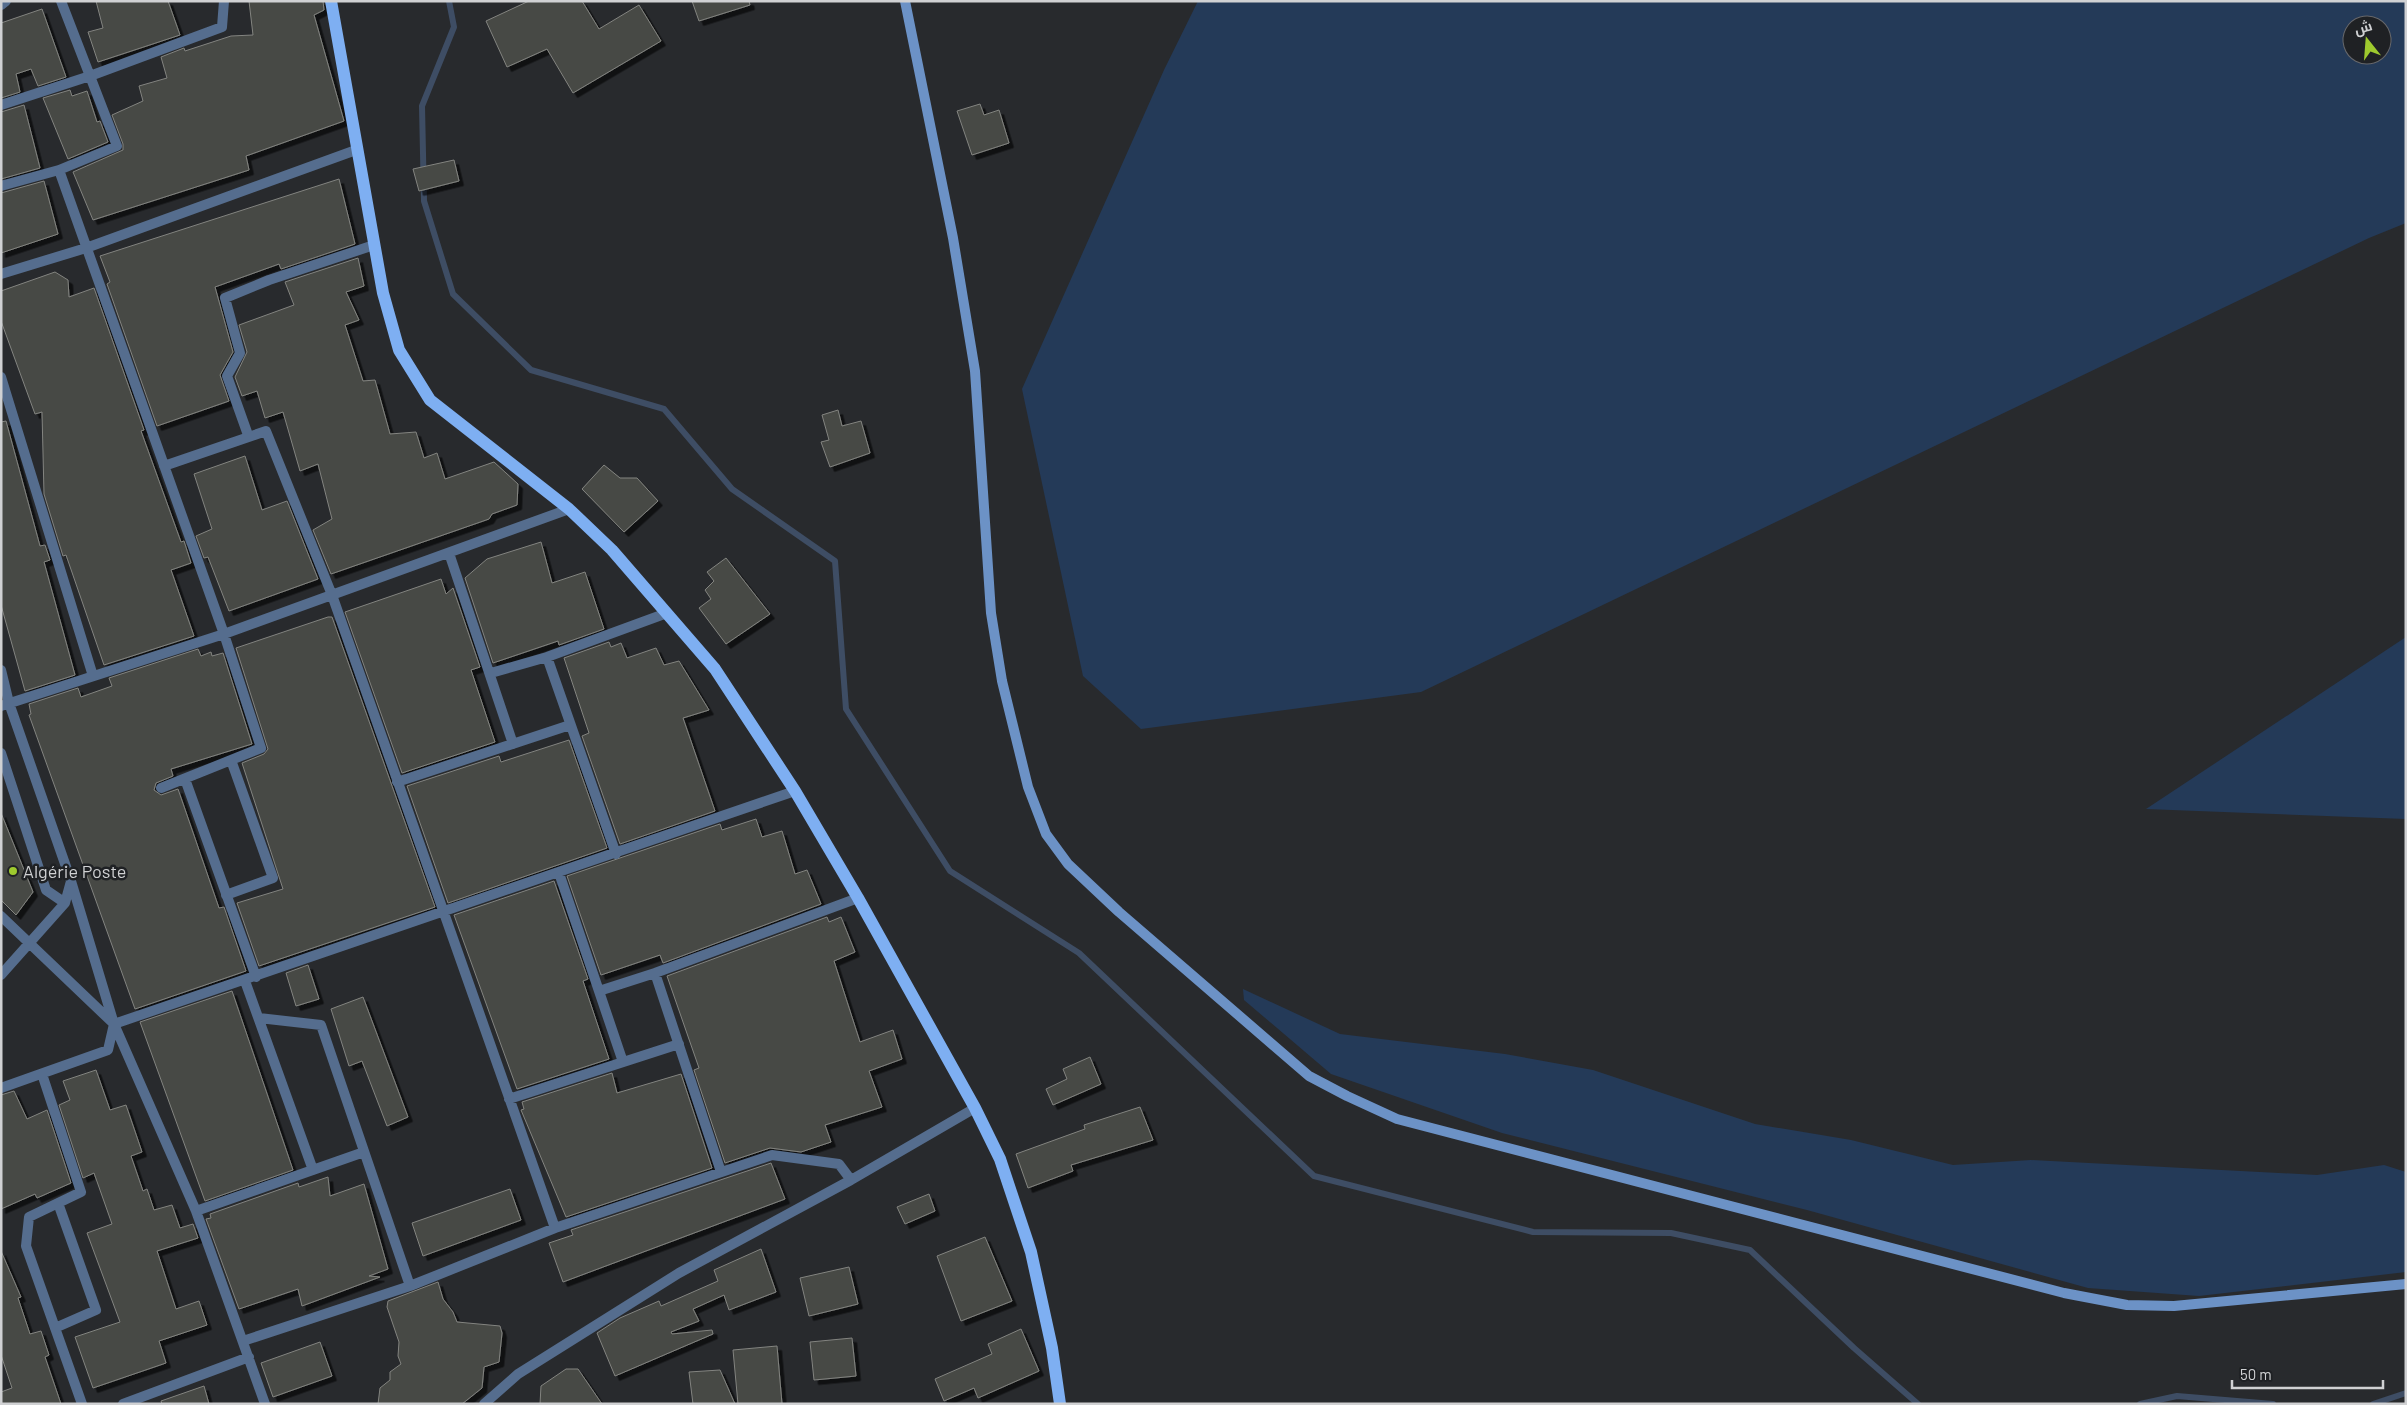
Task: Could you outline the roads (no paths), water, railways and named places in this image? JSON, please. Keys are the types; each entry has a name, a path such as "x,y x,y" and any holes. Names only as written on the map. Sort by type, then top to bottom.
{"main road":[{"path":"331,1 356,150 383,293 399,350 430,400 500,457 569,509 612,550 715,669 796,791 975,1108 1000,1159 1031,1252 1052,1348 1060,1404"},
{"path":"905,1 953,238 975,371 990,613 1028,787 1046,834 1068,864 1119,912 1309,1076 1397,1119 2064,1293 2127,1305 2174,1306 2406,1284"}],"street":[{"path":"1,6 6,1"},
{"path":"1,186 59,170 117,146 61,1"},
{"path":"1,105 90,76 222,27 224,1"},
{"path":"1,274 86,248 356,150"},
{"path":"59,170 224,634 261,748 161,788"},
{"path":"248,435 227,376 240,353 225,298 269,280 374,245"},
{"path":"1,377 93,676"},
{"path":"164,466 248,435 266,431 332,595 555,1228"},
{"path":"5,704 224,634 569,509"},
{"path":"449,553 491,673 513,744"},
{"path":"491,673 547,657 667,613"},
{"path":"547,657 616,854"},
{"path":"1,670 5,704 71,881 114,1024 196,1211 265,1404"},
{"path":"398,782 570,725"},
{"path":"1,753 46,890 65,903"},
{"path":"226,895 272,878 231,760"},
{"path":"185,778 256,977"},
{"path":"114,1024 796,791"},
{"path":"560,873 623,1062"},
{"path":"1,975 65,903 71,881"},
{"path":"599,991 655,974 858,898"},
{"path":"1,916 114,1024"},
{"path":"655,974 721,1172"},
{"path":"245,980 313,1170"},
{"path":"259,1018 321,1025 410,1286"},
{"path":"1,1088 108,1050 114,1024"},
{"path":"509,1099 679,1044"},
{"path":"42,1074 81,1192 29,1217 26,1246 82,1404"},
{"path":"484,1404 518,1374 679,1273 851,1180 975,1108"},
{"path":"196,1211 364,1152"},
{"path":"243,1341 410,1286 555,1228 772,1154 839,1164 851,1180"},
{"path":"55,1328 96,1310 58,1203"},
{"path":"123,1404 248,1357"}],"waterway":[{"path":"449,1 454,27 422,106 424,201 453,294 531,370 664,409 732,489 835,561 846,709 950,871 1079,953 1314,1176 1533,1232 1671,1233 1750,1250 1854,1348 1918,1404"},
{"path":"2373,1404 2406,1393"},
{"path":"2140,1404 2177,1396 2273,1404"}],"place":[{"name":"Algérie Poste","path":"13,871"}]}
